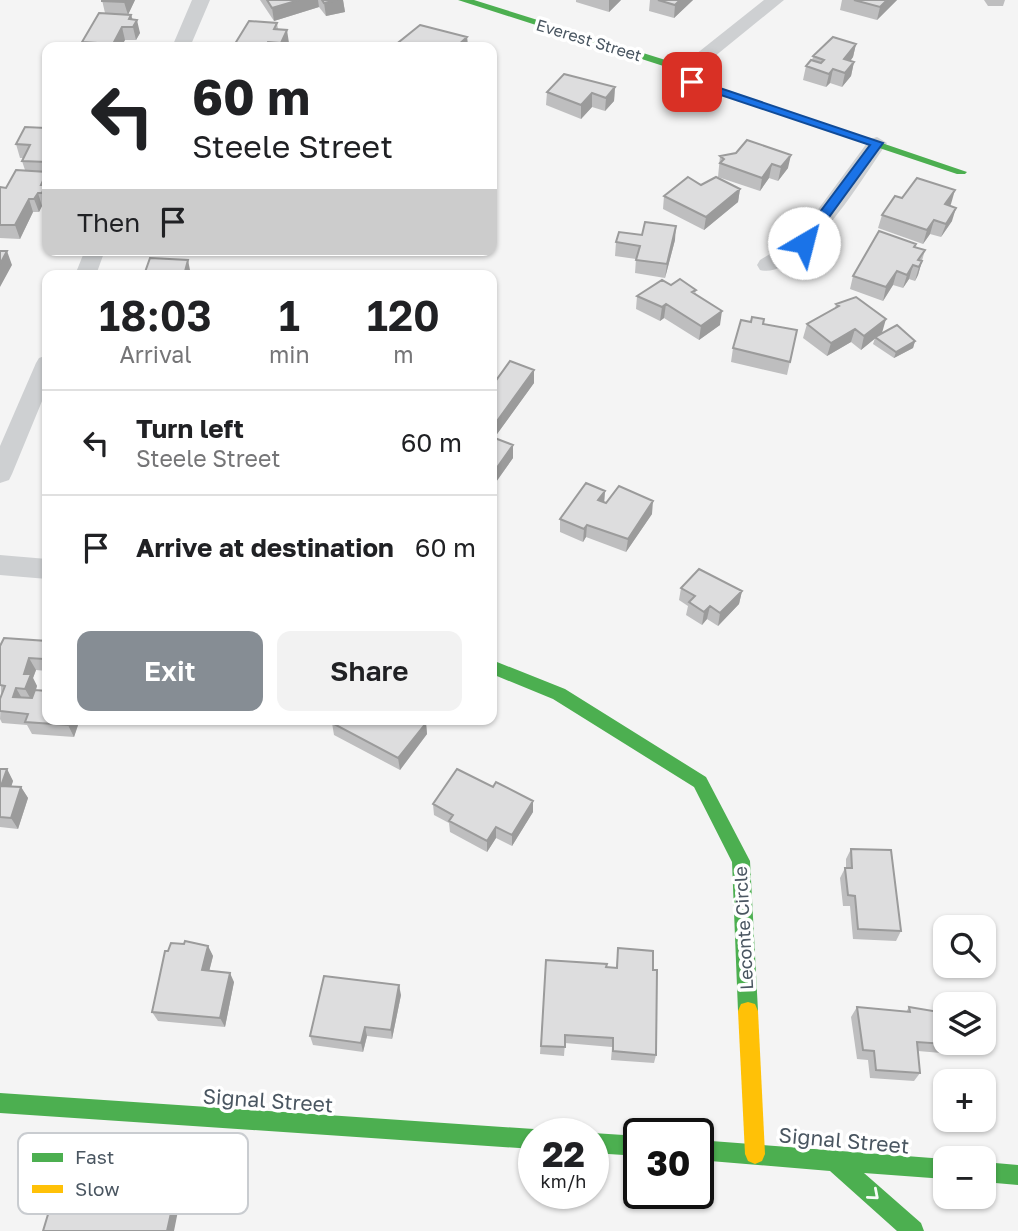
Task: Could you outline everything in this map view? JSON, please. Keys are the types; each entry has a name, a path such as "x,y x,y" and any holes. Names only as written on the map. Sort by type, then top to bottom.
{"street":[{"path":"183,42 201,0"},
{"name":"Everest Street","path":"463,0 687,71 692,82 961,172"},
{"path":"687,71 775,0"},
{"path":"767,265 804,243 877,143"},
{"path":"0,474 42,375"},
{"path":"0,565 42,569"},
{"name":"Leconte Circle","path":"497,669 559,694 700,782 741,861 755,1154"},
{"name":"Signal Street","path":"0,1103 518,1138"},
{"name":"Signal Street","path":"714,1151 933,1168"},
{"path":"834,1160 913,1231"},
{"path":"996,1173 1018,1175"}],"building":[{"path":"102,0 125,0 124,2"},
{"path":"267,0 299,0 272,8"},
{"path":"658,0 680,0 675,5"},
{"path":"854,0 887,0 880,7"},
{"path":"99,13 131,15 129,19 137,20 133,27 122,27 114,42 82,42"},
{"path":"249,21 277,23 274,29 287,30 281,42 236,42"},
{"path":"420,25 467,37 462,42 399,42"},
{"path":"833,37 856,44 844,59 854,62 845,73 833,69 829,74 806,66 811,60 821,63 824,60 813,56"},
{"path":"564,74 615,87 606,98 592,93 581,105 547,92"},
{"path":"25,127 42,128 42,162 22,161 30,145 16,144"},
{"path":"747,140 791,155 781,167 772,164 762,178 720,163 724,159 720,156 736,153"},
{"path":"16,170 42,172 42,193 29,199 15,225 0,225 0,187 6,188"},
{"path":"688,177 701,185 716,177 740,189 706,217 664,196"},
{"path":"917,178 955,190 945,204 956,208 946,224 934,220 927,230 882,215 895,196 902,198"},
{"path":"645,222 676,226 667,264 636,260 640,246 616,242 619,232 642,235"},
{"path":"879,231 916,244 914,247 925,250 918,260 922,261 919,267 913,265 907,275 897,271 886,287 853,276"},
{"path":"0,251 7,251 0,264"},
{"path":"150,258 188,260 185,270 146,270"},
{"path":"680,279 696,290 692,292 722,311 701,326 666,304 662,307 637,296 662,280 671,285"},
{"path":"856,297 886,319 864,336 855,329 831,343 807,324 839,306 836,304"},
{"path":"752,317 764,319 763,324 797,330 790,362 733,348 741,320 751,322"},
{"path":"897,325 915,341 896,352 875,337"},
{"path":"510,361 534,370 497,421 497,379"},
{"path":"497,439 513,445 497,468"},
{"path":"586,483 605,491 598,500 606,503 619,486 653,501 628,539 587,525 584,529 560,519"},
{"path":"699,569 742,591 720,613 710,606 704,612 689,602 695,596 681,588"},
{"path":"4,638 42,641 42,659 29,658 24,674 31,674 25,689 16,688 13,697 32,698 35,690 42,691 42,723 25,722 28,714 0,711 0,699 5,686 0,685 0,646"},
{"path":"336,725 424,725 398,758"},
{"path":"0,769 7,769 1,786 21,787 11,818 0,817"},
{"path":"457,769 493,787 496,782 533,801 512,835 496,827 487,841 449,821 453,815 433,804"},
{"path":"851,849 891,850 901,931 858,929 855,896 848,895 845,868 852,868"},
{"path":"185,941 208,946 202,970 230,973 220,1018 152,1012 165,951 168,951 171,943 184,944"},
{"path":"618,948 653,951 653,970 657,970 656,1055 613,1051 613,1038 565,1035 565,1047 541,1046 546,960 607,964 606,967 617,968"},
{"path":"324,976 399,985 391,1030 365,1027 361,1043 310,1036"},
{"path":"857,1007 910,1012 909,1007 933,1011 933,1043 917,1042 920,1073 876,1070 874,1051 863,1050"},
{"path":"48,1214 171,1214 167,1231 43,1231"}],"traffic: fast":[{"path":"463,0 687,70 692,82 961,172"},
{"path":"497,669 559,694 700,782 741,861 748,1011"},
{"path":"0,1103 518,1138"},
{"path":"609,1144 623,1145"},
{"path":"714,1151 933,1168"},
{"path":"834,1160 913,1231"},
{"path":"996,1173 1018,1175"}],"traffic: slow":[{"path":"748,1011 755,1154"}],"route":[{"path":"692,82 877,143 804,243"}]}
